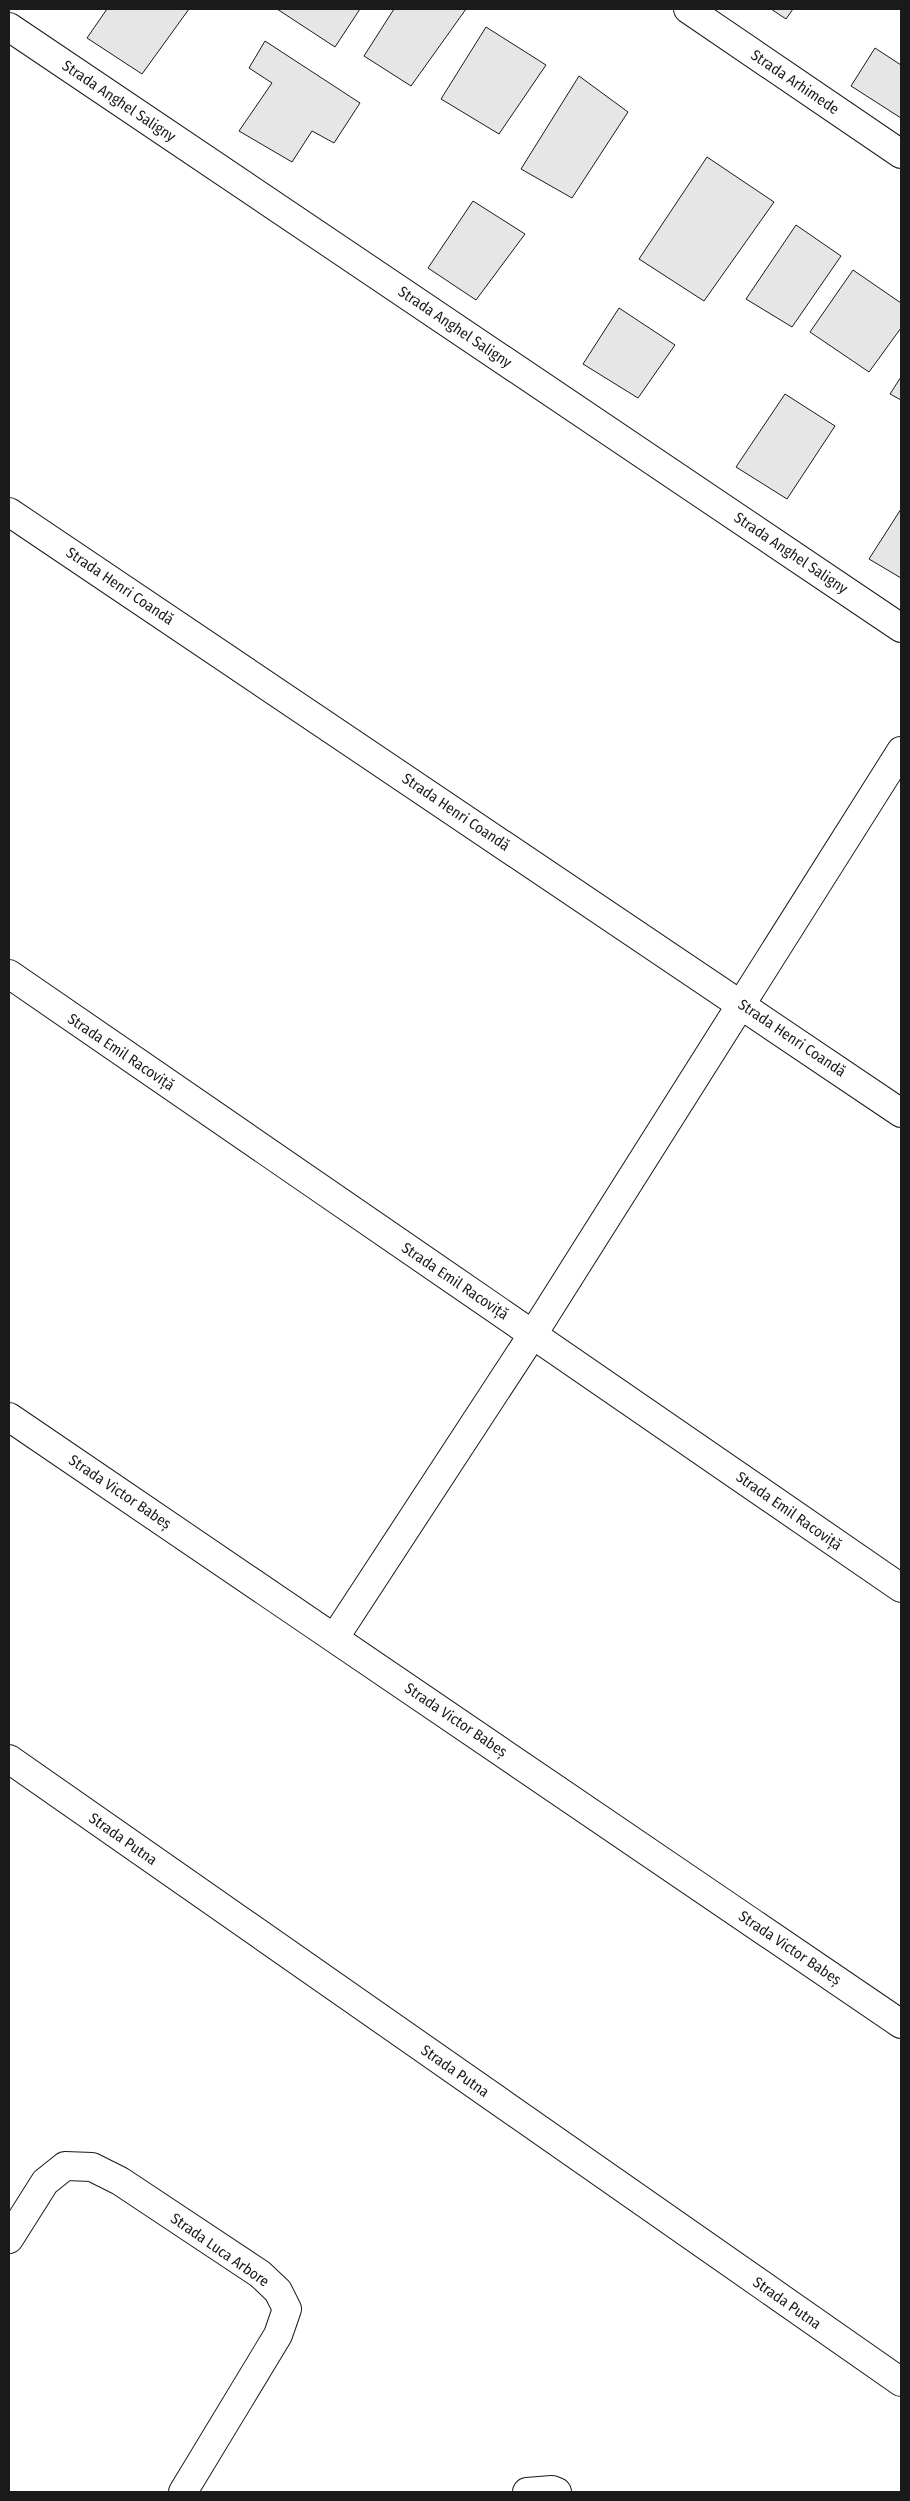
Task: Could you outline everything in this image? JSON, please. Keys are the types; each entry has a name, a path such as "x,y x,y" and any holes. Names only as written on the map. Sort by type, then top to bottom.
{"street":[{"path":"9,15 14,9"},
{"name":"Strada Arhimede","path":"688,9 901,154"},
{"name":"Strada Anghel Saligny","path":"9,27 901,628"},
{"name":"Strada Henri Coandă","path":"9,512 742,1004 901,1113"},
{"path":"334,1637 533,1334 901,750"},
{"name":"Strada Emil Racoviță","path":"9,974 901,1588"},
{"name":"Strada Victor Babeș","path":"9,1417 901,2024"},
{"name":"Strada Putna","path":"9,1759 901,2382"},
{"name":"Strada Luca Arbore","path":"9,2239 46,2182 65,2166 92,2167 136,2192 260,2274 278,2291 287,2309 278,2335 183,2492"},
{"path":"528,2492 552,2490 557,2492"}],"building":[{"path":"107,9 189,9 142,74 87,38"},
{"path":"277,9 360,9 335,47"},
{"path":"394,9 466,9 411,86 364,56"},
{"path":"771,9 793,9 786,19"},
{"path":"486,27 546,65 499,134 441,99"},
{"path":"265,41 360,103 334,143 312,131 292,162 239,131 272,83 249,68"},
{"path":"875,48 901,65 901,118 851,86"},
{"path":"579,76 628,112 572,198 521,169"},
{"path":"707,157 774,202 704,301 639,259"},
{"path":"473,201 525,234 476,300 428,268"},
{"path":"796,225 841,256 792,327 746,299"},
{"path":"853,270 901,303 901,328 869,372 810,332"},
{"path":"619,308 675,345 638,398 583,364"},
{"path":"901,377 901,400 890,394"},
{"path":"785,394 835,426 787,499 736,467"},
{"path":"901,509 901,578 869,559"}]}
